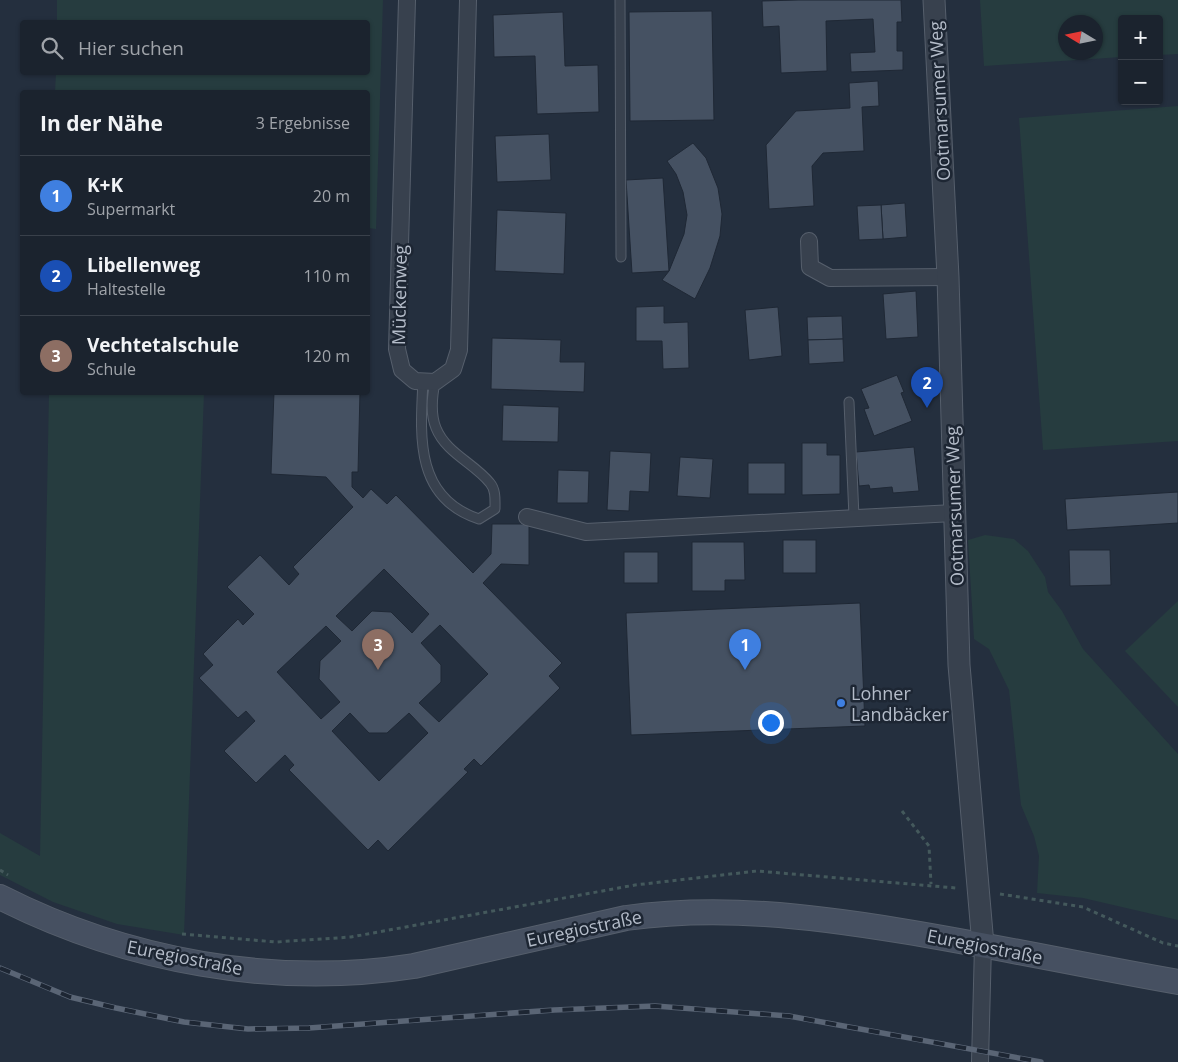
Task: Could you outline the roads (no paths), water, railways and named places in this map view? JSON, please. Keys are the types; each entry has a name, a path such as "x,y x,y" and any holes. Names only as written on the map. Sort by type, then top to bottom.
{"main road":[{"name":"Euregiostraße","path":"0,897 74,930 133,949 196,963 255,970 312,973 379,971 414,966 626,918 655,914 732,912 827,919 983,945 1178,982"}],"street":[{"name":"Mückenweg","path":"407,0 397,349 402,370 415,381 429,382"},
{"path":"429,382 453,369 459,350 468,0"},
{"name":"Ootmarsumer Weg","path":"934,0 948,276 958,665 980,891 983,945 980,1062"},
{"path":"809,242 810,267 830,278 948,276"},
{"path":"527,517 586,532 954,513"}],"lane":[{"path":"620,0 621,257"},
{"path":"429,382 432,415 436,429 447,445 490,483 495,496 495,509 479,519 463,514 448,502 434,486 425,464 421,443 429,382"},
{"path":"849,402 854,517"}],"railway":[{"path":"0,968 70,997 184,1022 248,1029 309,1028 554,1010 655,1006 789,1016 1041,1062"}],"place":[{"name":"Libellenweg","path":"927,408"},
{"name":"Vechtetalschule","path":"378,670"},
{"name":"K+K","path":"745,670"},
{"name":"Lohner Landbäcker","path":"841,703"}]}
